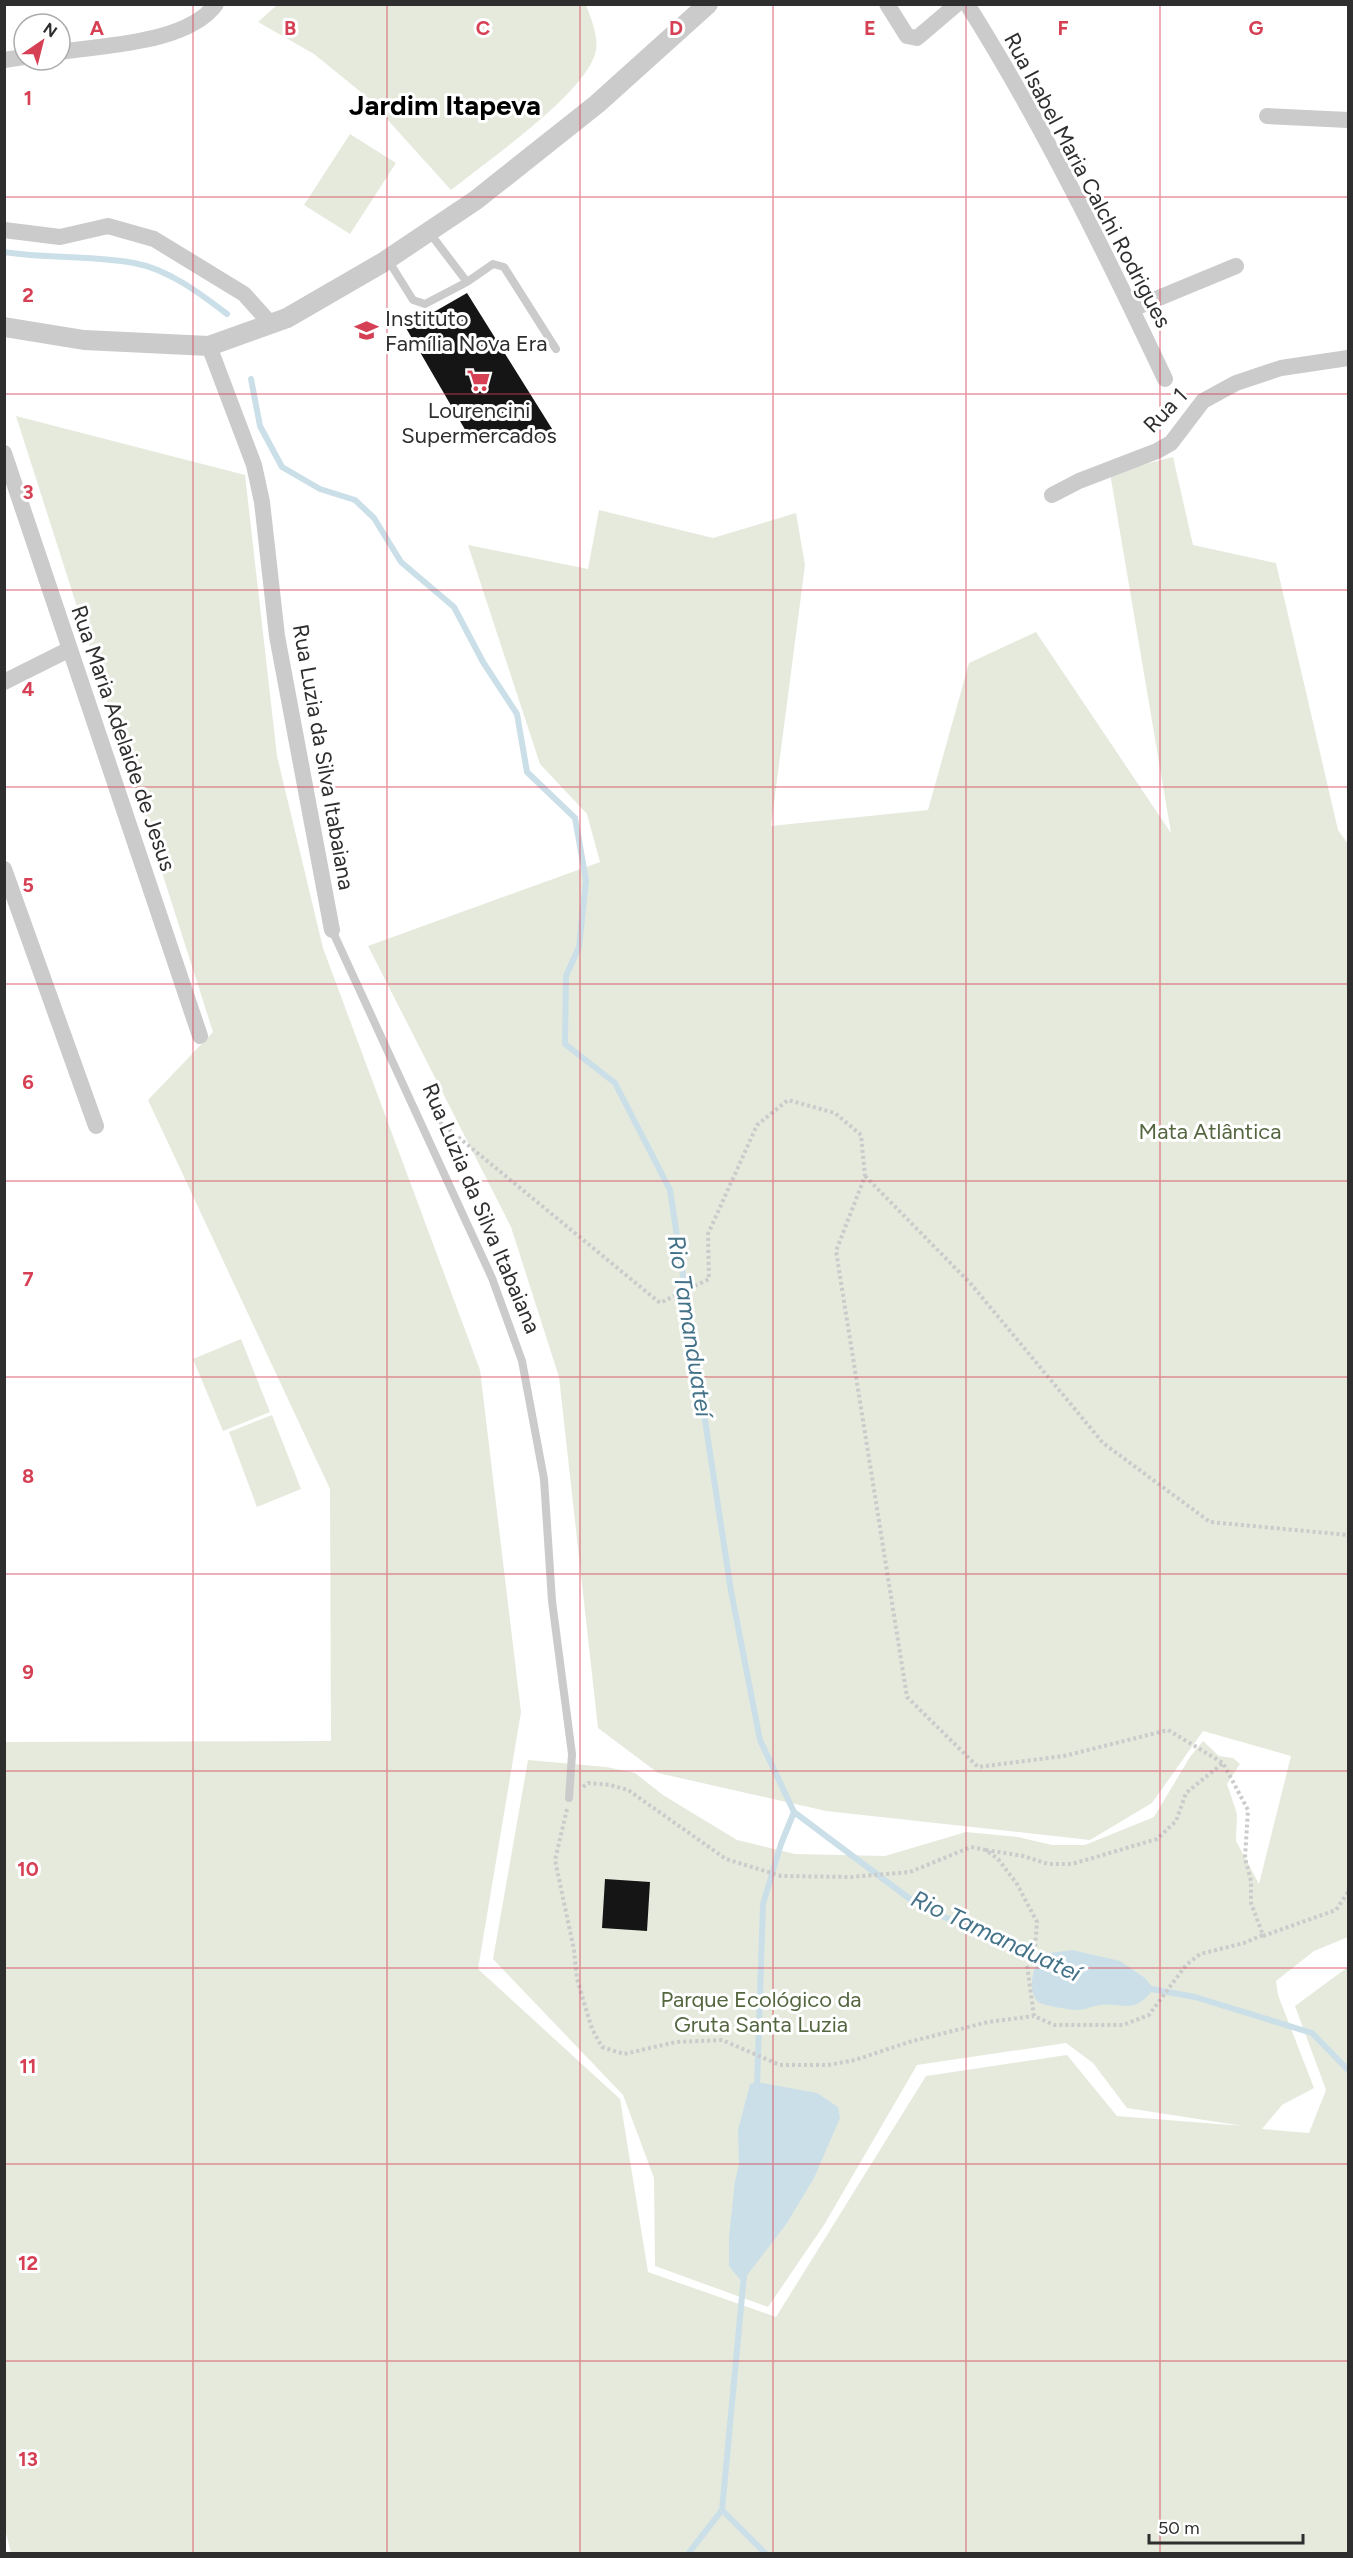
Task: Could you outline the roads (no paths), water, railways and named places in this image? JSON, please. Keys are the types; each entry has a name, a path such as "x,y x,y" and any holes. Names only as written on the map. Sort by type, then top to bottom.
{"street":[{"path":"72,50 150,38 188,28 216,4"},
{"path":"4,327 84,340 209,346 287,318 387,259 476,200 597,104 708,4"},
{"path":"887,4 907,36 917,38 957,4"},
{"name":"Rua Isabel Maria Calchi Rodrigues","path":"967,4 985,31 1032,118 1132,309 1165,379"},
{"path":"1267,116 1348,120"},
{"path":"4,230 60,237 108,226 154,239 244,294 271,324"},
{"path":"1132,309 1236,266"},
{"name":"Rua Luzia da Silva Itabaiana","path":"209,346 254,465 262,502 277,636 332,930"},
{"name":"Rua 1","path":"1052,495 1078,481 1157,451 1171,443 1203,401 1236,382 1281,368 1348,358"},
{"name":"Rua Maria Adelaide de Jesus","path":"5,456 200,1036"},
{"path":"4,682 70,649"},
{"path":"4,869 96,1126"}],"lane":[{"path":"429,232 467,282"},
{"path":"387,259 413,300 425,304 467,282 493,264 504,267 556,349"},
{"name":"Rua Luzia da Silva Itabaiana","path":"332,930 492,1278 522,1361 544,1479 552,1601 572,1754 569,1798"}],"water":[{"path":"1072,1950 1120,1961 1145,1978 1154,1989 1140,2002 1128,2006 1100,2005 1077,2010 1038,2002 1032,1990 1032,1977 1042,1954"},
{"path":"756,2082 817,2093 838,2107 840,2118 814,2178 787,2223 742,2282 729,2266 729,2237 739,2164 738,2130 750,2084"}],"waterway":[{"name":"Rio Tamanduateí","path":"4,252 102,259 147,266 184,283 227,314"},
{"name":"Rio Tamanduateí","path":"251,379 260,426 282,467 320,489 355,500 374,518 401,562 454,607 483,662 517,714 527,772 575,818 586,880 579,947 566,976 565,1044 615,1083 670,1190 731,1591 760,1740 794,1812 918,1905 1044,1962"},
{"path":"757,2088 763,1904 781,1844 794,1812"},
{"name":"Rio Tamanduateí","path":"1146,1988 1195,1997 1312,2033 1348,2070"},
{"path":"688,2554 722,2510 744,2275"},
{"path":"722,2510 766,2554"}],"place":[{"name":"Instituto Família Nova Era","path":"367,331"},
{"name":"Lourencini Supermercados","path":"479,381"}],"district":[{"name":"Jardim Itapeva","path":"445,105"}],"park label":[{"name":"Mata Atlântica","path":"1210,1131"},
{"name":"Parque Ecológico da Gruta Santa Luzia","path":"761,2012"}]}
